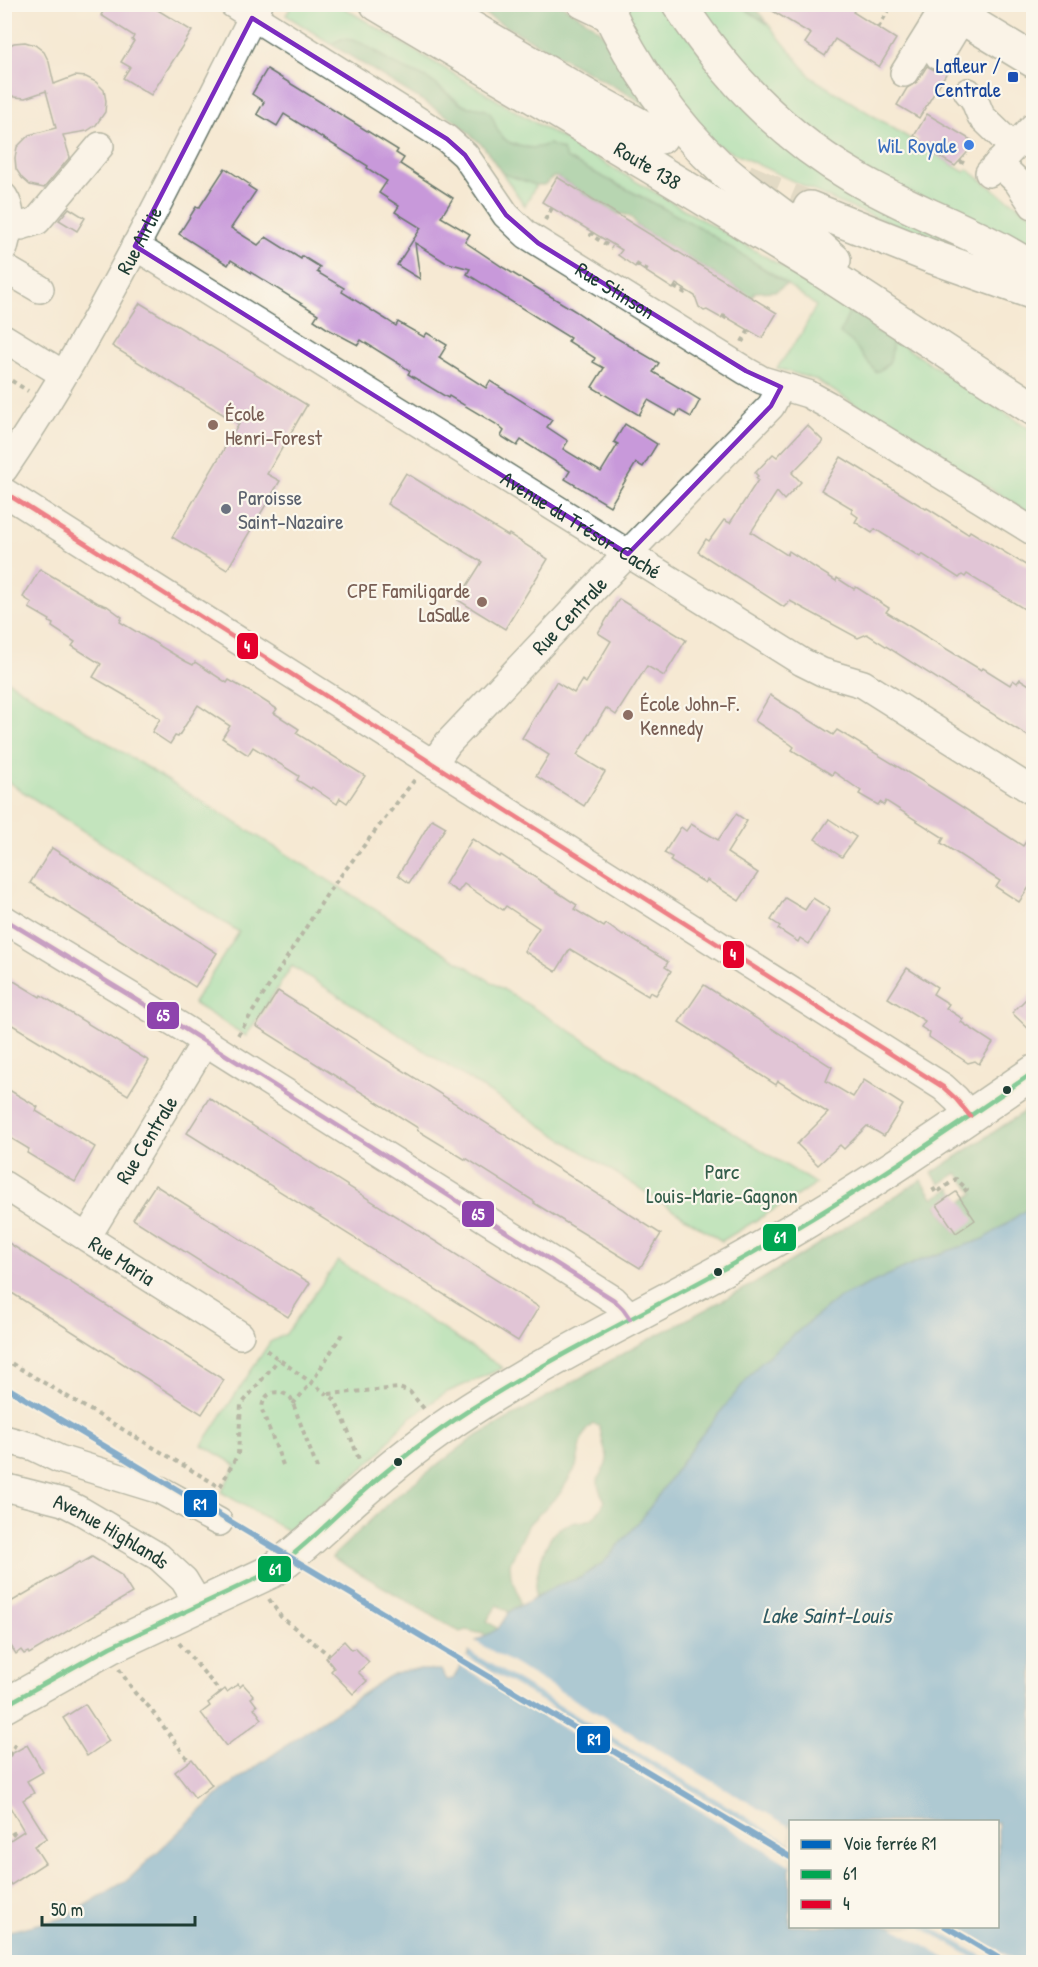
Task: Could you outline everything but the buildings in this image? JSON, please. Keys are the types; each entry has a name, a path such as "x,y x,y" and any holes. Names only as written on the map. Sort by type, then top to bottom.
{"main road":[{"name":"Route 138","path":"377,4 650,166 818,268 914,330"},
{"name":"Route 138","path":"431,4 661,137"},
{"path":"679,4 719,60 748,94 809,147 852,176 992,244 1034,269"},
{"path":"949,10 1034,61"},
{"path":"609,12 646,78 671,113 700,147 736,181 789,221 914,330 1034,409"},
{"path":"810,208 930,256 1034,293"},
{"path":"4,1706 110,1647 257,1579 284,1562 373,1482 458,1418 516,1382 770,1244 952,1130 1034,1072"}],"street":[{"path":"581,4 609,12"},
{"name":"Rue Airlie","path":"4,469 48,386 135,246 248,9"},
{"name":"Rue Stinson","path":"248,9 447,139 465,155 506,215 537,243 762,381 808,394 828,405 1034,532"},
{"path":"939,56 949,10"},
{"path":"904,73 949,10"},
{"path":"969,92 981,116 992,162 1017,181 1033,205"},
{"path":"992,162 1034,126"},
{"path":"4,197 11,209 6,232 38,221 100,146"},
{"name":"Avenue du Trésor-Caché","path":"135,246 812,667 872,689 912,717 1034,792"},
{"path":"4,268 40,289"},
{"path":"4,338 48,386"},
{"path":"4,360 48,386"},
{"name":"Rue Centrale","path":"426,769 448,743 771,406 781,387"},
{"path":"4,492 426,769 943,1087 970,1116"},
{"path":"4,919 205,1042 614,1300 630,1319"},
{"name":"Rue Centrale","path":"87,1237 205,1042"},
{"name":"Rue Maria","path":"4,1185 240,1335"},
{"path":"4,1438 34,1447 59,1459 160,1490 219,1522"},
{"path":"54,1499 59,1459"},
{"name":"Avenue Highlands","path":"4,1487 54,1499 81,1511 159,1557 184,1580 199,1605"}],"path":[{"path":"878,28 892,4"},
{"path":"960,161 992,162"},
{"path":"541,226 552,208"},
{"path":"593,232 591,235 612,248"},
{"path":"636,264 648,272"},
{"path":"674,287 688,295"},
{"path":"723,316 729,320"},
{"path":"4,376 48,386"},
{"path":"239,1035 329,891 426,769"},
{"path":"933,1188 936,1192 956,1179 967,1189 964,1191"},
{"path":"293,1404 312,1382 342,1334"},
{"path":"266,1350 328,1394 339,1406 357,1454"},
{"path":"4,1359 220,1487 238,1454 241,1405 279,1359"},
{"path":"328,1394 399,1388 410,1392 422,1405"},
{"path":"283,1466 262,1406 266,1396 274,1392 287,1395 293,1404 318,1471"},
{"path":"267,1596 281,1617 329,1655"},
{"path":"177,1638 181,1647 221,1693"},
{"path":"117,1666 135,1693 149,1707 189,1761"},
{"path":"9,1755 17,1741"},
{"path":"4,1836 6,1838 14,1833 16,1836"}],"highlighted area":[{"path":"252,18 447,139 465,155 506,215 538,243 746,371 781,387 771,406 628,554 135,246"}],"green space":[{"path":"292,5 339,5 522,115 811,283 851,309 840,333 852,342 876,372 889,362 893,339 1033,431 1033,515 816,380 777,368 801,334 816,306 772,273 660,206 566,158 541,148 508,142 499,134 492,117 486,110 465,106 428,79 387,61 380,53 342,39 331,44 286,15"},
{"path":"468,5 562,5 592,24 606,37 659,117 633,97"},
{"path":"616,5 668,5 701,54 984,257 960,251 842,204 712,143 703,134"},
{"path":"694,5 739,5 768,24 812,78 964,172 967,169 1001,195 1033,215 1033,249 864,171 764,95"},
{"path":"739,5 753,5 768,24"},
{"path":"342,39 361,43 391,63 424,77 462,105 486,110 499,133 509,142 529,148 549,144 563,150 566,158 699,227 787,284 776,291 755,292 741,314 734,310 744,292 637,226 630,217 619,214 557,177 553,177 544,185 536,185 502,173 484,147 457,122 331,44"},
{"path":"502,173 536,185 525,206"},
{"path":"851,309 874,326 874,330 893,339 889,362 876,372 852,342 840,333"},
{"name":"Parc Louis-Marie-Gagnon","path":"4,679 816,1184 722,1241 292,966 246,1036 193,1003 239,932 5,780"},
{"path":"1033,1106 1033,1205 984,1239 921,1260 837,1299 761,1362 696,1442 641,1520 603,1563 580,1578 558,1585 535,1597 541,1560 554,1533 568,1524 590,1519 605,1501 598,1482 606,1464 607,1455 599,1426 593,1424 587,1429 582,1440 576,1467 561,1492 529,1524 510,1563 511,1577 517,1589 520,1604 509,1612 497,1605 487,1621 498,1629 487,1635 466,1630 460,1632 332,1557 395,1497 472,1439 624,1353 759,1281 921,1180 934,1198 951,1188 954,1193 937,1206 956,1233 962,1202 974,1193 957,1173 940,1184 932,1173"},
{"path":"338,1261 503,1368 445,1393 410,1418 395,1432 381,1452 290,1532 221,1492 236,1465 202,1445 270,1342 286,1334"}],"water":[{"name":"Lake Saint-Louis","path":"1033,1205 1033,1962 5,1962 5,1932 64,1918 129,1879 223,1790 388,1677 408,1670 441,1670 446,1680 453,1679 476,1641 498,1629 509,1612 558,1585 580,1578 603,1563 641,1520 696,1442 761,1362 837,1299 921,1260 984,1239"}],"pier":[{"path":"473,1640 789,1826 789,1842 467,1650"},
{"path":"464,1655 789,1848 789,1864 458,1664"},
{"path":"895,1928 922,1928 980,1962 952,1962"},
{"path":"934,1928 960,1928 1018,1962 992,1962"}],"tunnel":[{"path":"745,180 810,208"}],"rail line":[{"name":"R1","path":"4,1386 789,1856"},
{"name":"R1","path":"948,1928 1005,1962"}],"transit line":[{"name":"4","path":"4,492 943,1087 970,1116"},
{"name":"65","path":"4,919 180,1026 614,1300 630,1319"},
{"name":"61","path":"4,1706 110,1647 272,1571 395,1465 471,1409 581,1345 731,1265 836,1204 1034,1072"}],"place":[{"name":"Lafleur / Centrale","path":"1013,77"},
{"name":"WiL Royale","path":"969,145"},
{"name":"École Henri-Forest","path":"213,425"},
{"name":"Paroisse Saint-Nazaire","path":"226,509"},
{"name":"CPE Familigarde LaSalle","path":"482,602"},
{"name":"École John-F. Kennedy","path":"628,715"}]}
